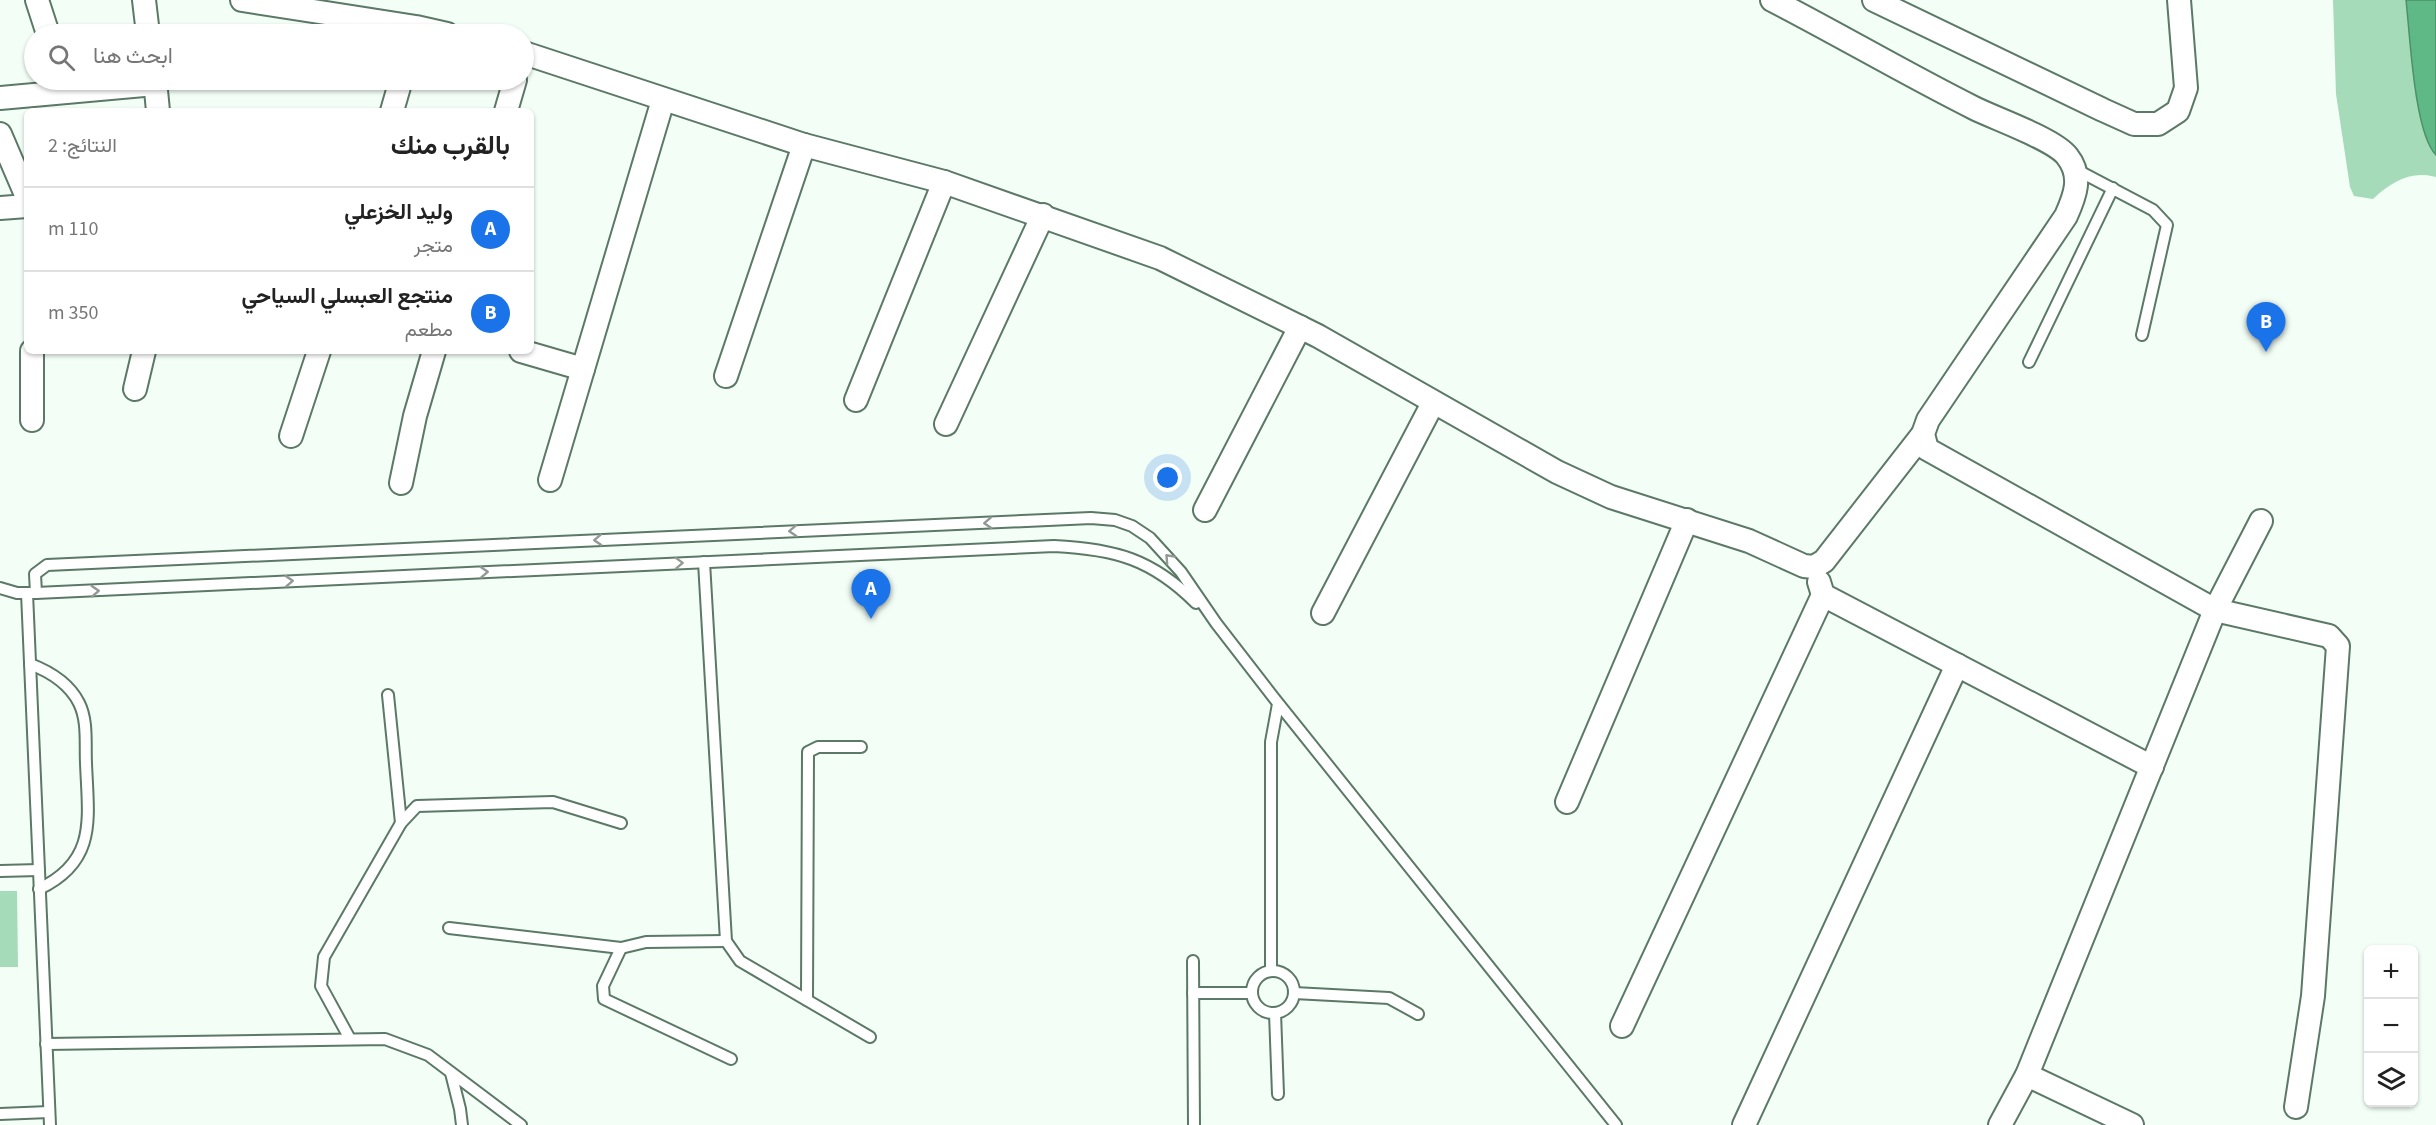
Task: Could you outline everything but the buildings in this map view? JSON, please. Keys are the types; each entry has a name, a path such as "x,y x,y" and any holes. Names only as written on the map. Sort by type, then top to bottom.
{"street":[{"path":"37,0 45,24"},
{"path":"144,0 147,24"},
{"path":"242,0 376,24"},
{"path":"534,56 804,144 944,182 1160,258 1300,327 1568,477 1611,497 1749,541 1804,566 1814,567 1824,561 1923,434 1928,420 2066,216 2078,184 2075,168 2067,155 2054,146 1973,107 1772,0"},
{"path":"1874,0 2134,124 2158,124 2178,111 2186,88 2179,0"},
{"path":"0,98 44,90"},
{"path":"156,90 158,108"},
{"path":"393,108 398,90"},
{"path":"507,108 512,90"},
{"path":"550,480 663,100"},
{"path":"0,134 24,190"},
{"path":"726,376 804,144"},
{"path":"856,400 944,182"},
{"path":"0,208 24,206"},
{"path":"946,424 1043,215"},
{"path":"1205,510 1300,327"},
{"path":"32,354 32,420"},
{"path":"135,389 143,354"},
{"path":"291,436 318,354"},
{"path":"401,483 415,416 433,354"},
{"path":"531,354 582,369"},
{"path":"1323,613 1433,403"},
{"path":"1923,434 1927,449 2215,610 2329,636 2338,646 2313,996 2296,1107"},
{"path":"1567,802 1687,520"},
{"path":"2000,1125 2027,1075 2215,610 2261,521"},
{"path":"1622,1026 1823,594 1814,567"},
{"path":"1823,594 2152,767"},
{"path":"1744,1125 1957,665"},
{"path":"2027,1075 2132,1125"}],"lane":[{"path":"2075,168 2153,210 2167,225 2142,335"},
{"path":"2029,362 2113,188"},
{"path":"50,1125 30,664 31,593 35,574 47,565 1091,518 1115,520 1132,526 1150,538 1181,572 1278,704 1616,1125"},
{"path":"0,588 31,593 1054,546 1088,548 1139,560 1159,570 1216,622"},
{"path":"704,562 726,941 740,961 870,1037"},
{"path":"30,664 58,678 74,696 84,717 88,831 76,861 54,883 39,890"},
{"path":"388,695 401,823"},
{"path":"1271,971 1271,742 1278,704"},
{"path":"807,1000 808,753 818,747 861,747"},
{"path":"350,1039 321,986 324,957 401,823 417,806 553,802 621,823"},
{"path":"0,871 39,870"},
{"path":"448,928 621,948 646,942 726,941"},
{"path":"621,948 603,986 604,999 731,1059"},
{"path":"1193,961 1194,1125"},
{"path":"1271,971 1283,973 1291,981 1294,993 1288,1007 1275,1013 1264,1012 1255,1004 1251,993 1254,982 1261,974 1271,971"},
{"path":"1193,993 1251,993"},
{"path":"1294,993 1389,998 1418,1014"},
{"path":"1275,1013 1278,1094"},
{"path":"46,1044 385,1039 428,1055 521,1125"},
{"path":"451,1073 462,1125"},
{"path":"0,1114 49,1112"}],"shaded area":[{"path":"2333,0 2436,0 2436,177 2410,176 2387,187 2373,199 2354,196 2350,187 2336,94"},
{"path":"2406,0 2436,0 2436,155 2429,143 2418,105"},
{"path":"0,891 17,891 18,967 0,967"}],"place":[{"name":"منتجع العبسلي السياحي","path":"2266,352"},
{"name":"وليد الخزعلي","path":"871,619"}]}
